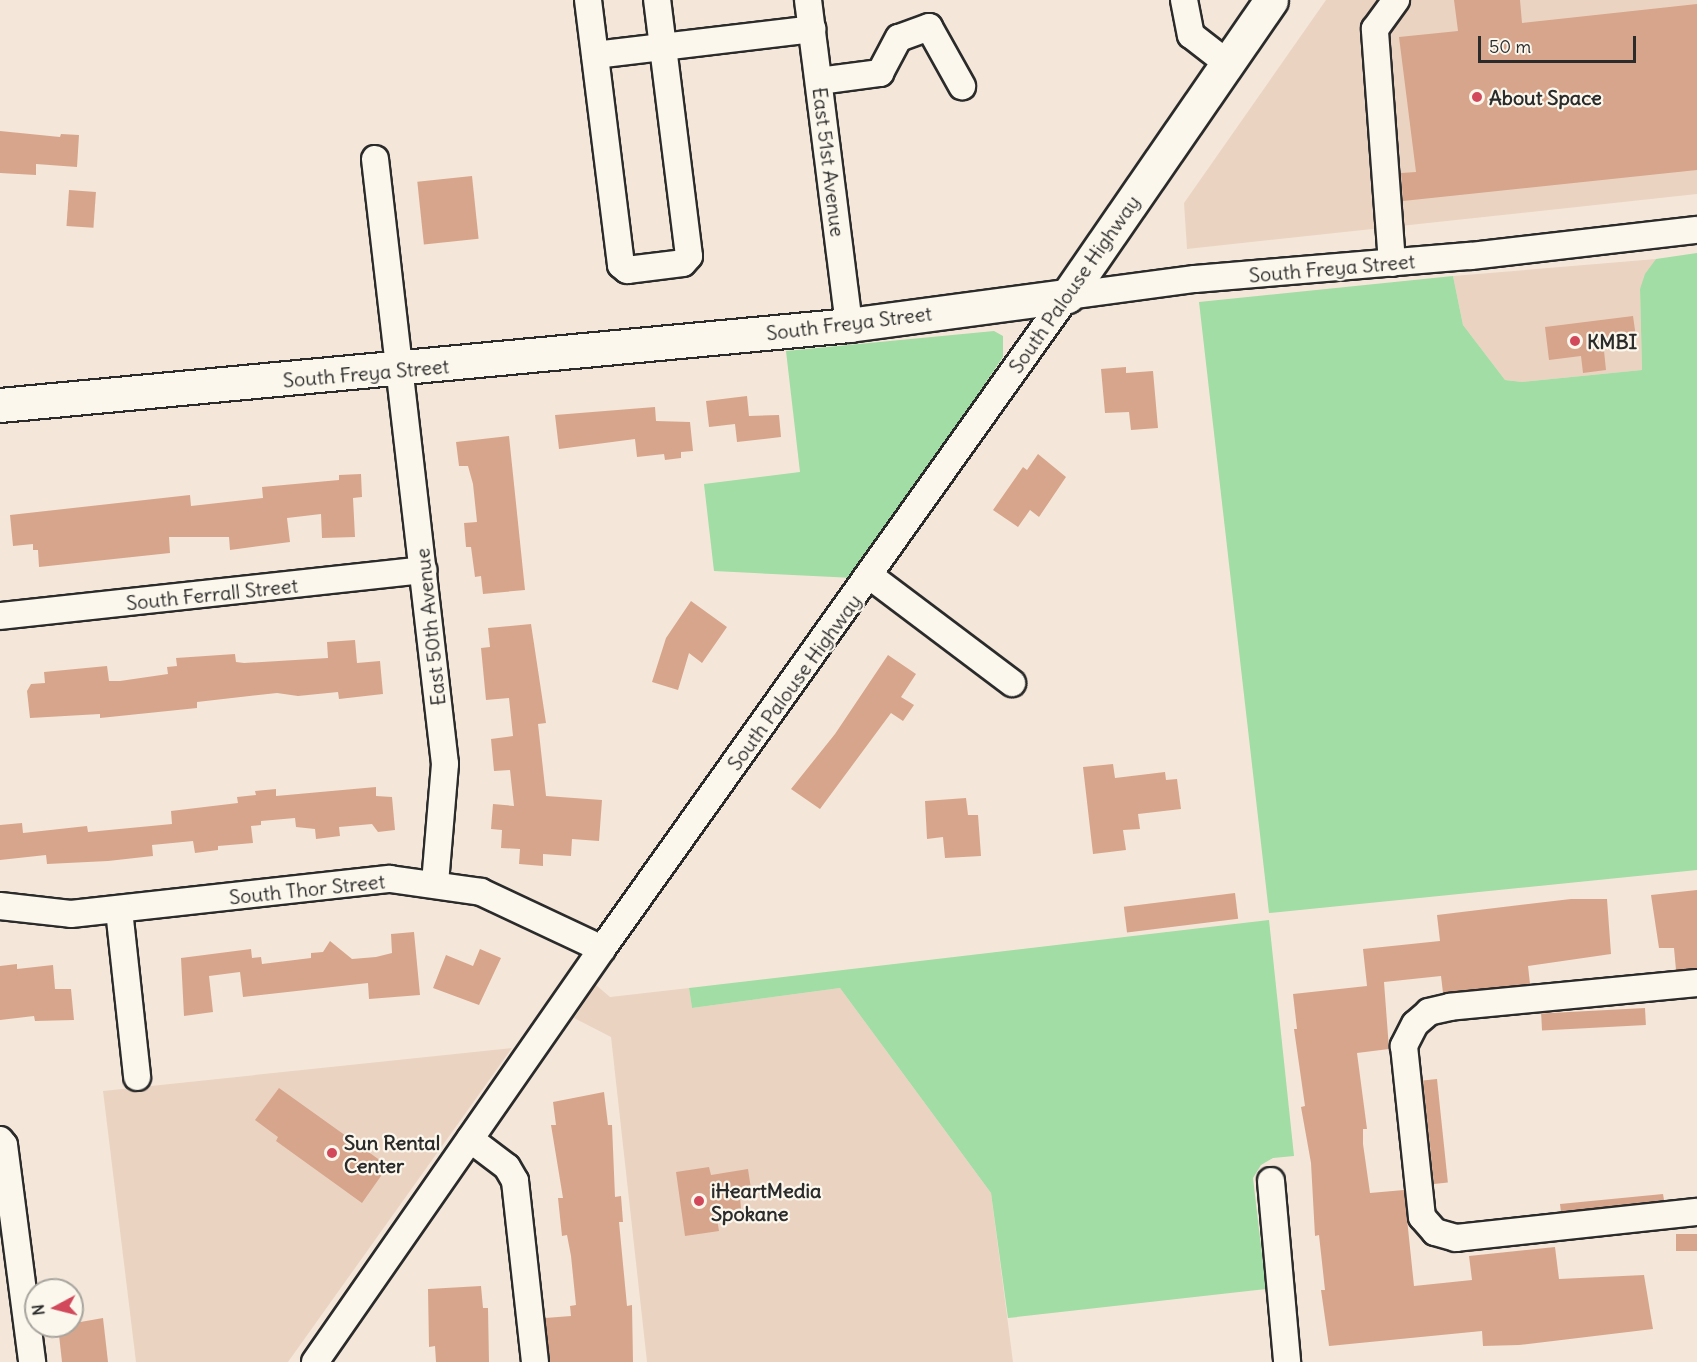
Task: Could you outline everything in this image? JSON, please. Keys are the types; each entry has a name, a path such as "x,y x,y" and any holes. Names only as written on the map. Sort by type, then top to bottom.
{"main road":[{"name":"South Palouse Highway","path":"1067,296 1271,0"},
{"name":"South Freya Street","path":"0,405 400,370 849,325 1067,296"}],"street":[{"path":"588,0 621,266 627,270 683,264 689,256 657,0"},
{"name":"East 51st Avenue","path":"808,0 849,325"},
{"path":"1184,0 1191,35 1227,63"},
{"path":"1392,263 1375,29 1396,0"},
{"path":"819,81 879,73 898,38 930,27 962,86"},
{"path":"595,55 812,29"},
{"name":"East 50th Avenue","path":"375,159 445,764 435,884"},
{"name":"South Freya Street","path":"1067,296 1196,279 1392,263 1697,230"},
{"name":"South Palouse Highway","path":"315,1362 602,949 870,576 1067,296"},
{"name":"South Ferrall Street","path":"0,616 424,570"},
{"path":"870,576 1012,683"},
{"name":"South Thor Street","path":"0,906 71,914 390,879 481,892 602,949"},
{"path":"119,910 137,1077"},
{"path":"1697,983 1450,1007 1430,1012 1422,1018 1404,1046 1422,1217 1435,1232 1456,1238 1697,1212"},
{"path":"470,1138 507,1167 515,1181 535,1362"},
{"path":"2,1152 32,1362"},
{"path":"1271,1181 1287,1362"}],"shaded area":[{"name":"About Space","path":"1326,0 1697,0 1697,194 1187,249 1184,203"},
{"path":"1656,259 1640,289 1642,370 1522,382 1505,380 1463,325 1453,276"},
{"path":"596,985 610,997 689,988 692,1008 840,988 991,1193 1013,1362 647,1362 611,1037 574,1018"},
{"path":"512,1048 288,1362 136,1362 103,1091"}],"green space":[{"path":"1697,253 1697,870 1269,913 1199,302 1453,276 1463,325 1505,380 1522,382 1642,370 1640,289 1645,274 1656,259"},
{"path":"994,331 1003,336 1003,357 854,578 714,571 704,484 800,472 786,351"},
{"path":"1269,920 1294,1156 1273,1158 1261,1165 1253,1178 1266,1289 1008,1318 991,1193 840,988 692,1008 689,988"}],"building":[{"path":"1454,0 1520,0 1522,23 1697,4 1697,170 1403,201 1401,173 1416,172 1399,37 1458,31"},
{"path":"0,131 60,137 61,134 79,135 77,167 36,164 36,175 0,173"},
{"path":"472,176 479,239 424,244 417,182"},
{"path":"69,190 96,192 93,228 66,226"},
{"name":"KMBI","path":"1633,316 1636,337 1603,341 1606,370 1583,373 1581,356 1549,360 1545,327"},
{"path":"1126,367 1126,373 1153,371 1158,428 1131,430 1129,412 1105,413 1101,369"},
{"path":"747,396 749,416 779,415 781,437 737,442 735,424 709,427 706,401"},
{"path":"655,407 656,421 690,422 693,451 681,452 681,458 665,460 664,454 637,457 635,439 559,449 555,415"},
{"path":"509,436 525,590 483,594 481,576 475,577 471,547 466,547 464,523 477,522 473,484 468,466 459,466 456,442"},
{"path":"1038,454 1066,477 1039,517 1030,510 1018,527 993,510 1023,467 1027,470"},
{"path":"361,474 362,497 353,498 355,537 322,538 321,514 287,518 290,542 230,550 229,537 169,537 170,553 39,567 38,550 33,550 33,544 13,546 10,515 190,495 191,506 263,498 262,487 339,480 339,475"},
{"path":"691,601 727,627 702,663 689,653 678,690 652,682 666,638"},
{"path":"531,624 546,723 538,724 546,796 602,800 599,841 572,839 571,856 543,854 543,866 519,864 520,849 501,848 502,830 491,829 493,804 514,806 510,770 494,771 491,739 513,736 509,698 486,700 481,648 490,647 488,628"},
{"path":"355,640 357,663 380,661 383,694 339,699 338,692 298,696 277,693 197,702 197,708 100,718 100,714 30,718 27,691 31,684 45,683 44,672 107,666 109,681 120,681 168,674 167,667 177,666 176,658 235,654 236,662 244,663 328,658 327,642"},
{"path":"888,655 916,674 901,697 914,705 903,721 891,713 820,809 791,789 835,734"},
{"path":"1113,764 1115,778 1165,772 1166,780 1177,779 1181,809 1138,814 1140,829 1123,830 1126,850 1093,854 1083,767"},
{"path":"376,787 376,796 392,797 395,830 378,832 372,824 339,827 340,836 316,839 315,829 296,827 295,818 261,821 261,825 251,826 253,843 218,846 218,850 195,853 193,841 152,845 153,856 108,861 47,864 46,855 0,860 0,825 22,823 23,833 87,826 88,832 172,824 171,811 238,803 237,797 256,795 255,791 276,789 276,796"},
{"path":"966,798 968,815 978,815 981,856 945,858 943,837 927,839 925,801"},
{"path":"1697,890 1697,968 1676,970 1674,948 1659,948 1651,895"},
{"path":"1235,893 1238,919 1127,932 1124,907"},
{"path":"1571,899 1607,899 1611,954 1528,966 1530,984 1443,993 1441,976 1384,982 1389,1049 1357,1053 1367,1129 1363,1129 1363,1144 1370,1193 1404,1190 1414,1286 1472,1280 1469,1256 1555,1247 1559,1279 1644,1275 1653,1329 1519,1345 1483,1346 1482,1331 1329,1346 1321,1290 1325,1290 1319,1235 1315,1236 1311,1163 1301,1107 1305,1106 1294,1029 1297,1029 1293,994 1367,986 1363,949 1440,941 1437,915"},
{"path":"414,932 420,995 369,999 368,983 243,997 240,972 209,976 213,1012 184,1016 181,958 251,949 252,958 261,957 262,964 311,958 311,953 323,952 330,941 352,959 376,957 392,953 391,934"},
{"path":"480,949 501,958 479,1005 433,988 446,955 473,966"},
{"path":"17,964 17,969 53,965 55,989 71,989 74,1020 35,1021 34,1016 0,1020 0,966"},
{"path":"1645,1008 1646,1025 1542,1030 1541,1013"},
{"path":"1437,1079 1448,1182 1434,1184 1423,1080"},
{"name":"Sun Rental Center","path":"279,1088 388,1166 362,1203 276,1141 278,1137 255,1120"},
{"path":"604,1092 608,1125 612,1125 615,1197 621,1196 623,1222 619,1222 627,1306 632,1305 633,1362 550,1362 545,1318 571,1316 570,1306 576,1305 567,1235 562,1236 558,1198 563,1198 551,1125 556,1125 553,1102"},
{"name":"iHeartMedia Spokane","path":"709,1167 711,1175 748,1169 752,1195 740,1197 741,1209 716,1213 719,1231 685,1236 676,1172"},
{"path":"1663,1194 1664,1200 1561,1212 1560,1204"},
{"path":"1676,1234 1697,1234 1697,1251 1676,1251"},
{"path":"481,1286 483,1308 488,1308 489,1362 436,1362 435,1346 429,1347 428,1289"},
{"path":"103,1318 108,1362 62,1362 59,1338 84,1338 84,1321"}],"place":[{"name":"About Space","path":"1477,97"},
{"name":"KMBI","path":"1575,341"},
{"name":"Sun Rental Center","path":"332,1153"},
{"name":"iHeartMedia Spokane","path":"699,1201"}]}
